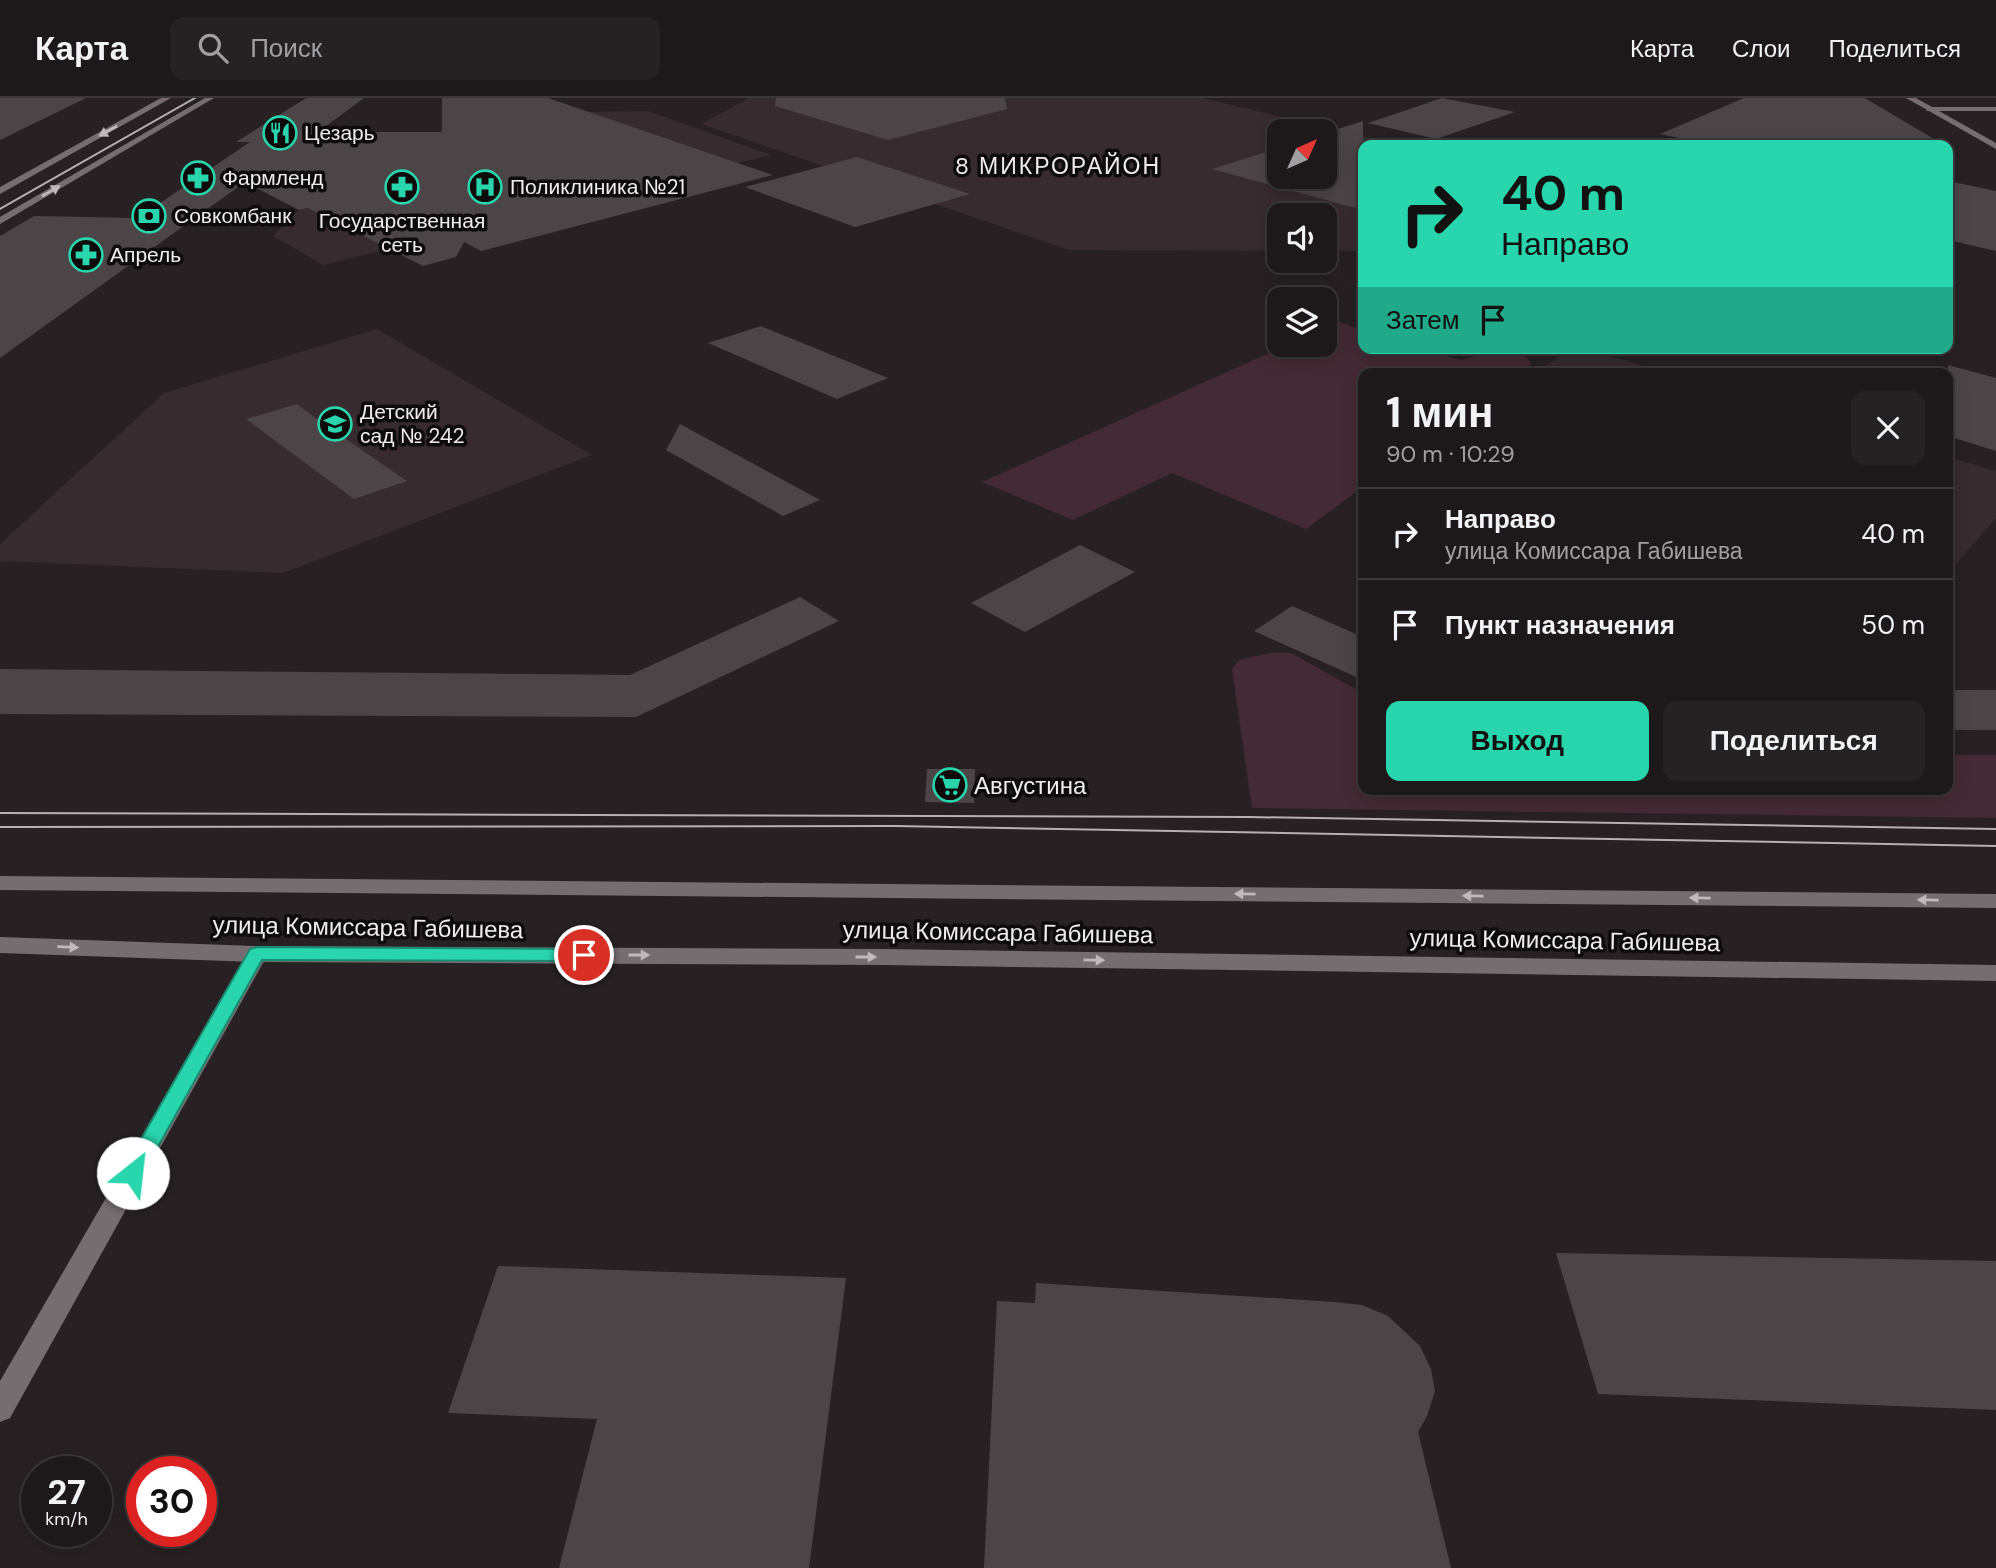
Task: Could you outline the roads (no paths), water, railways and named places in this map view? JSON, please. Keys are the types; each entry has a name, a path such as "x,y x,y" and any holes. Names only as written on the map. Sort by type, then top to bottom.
{"street":[{"path":"0,191 167,98"},
{"path":"0,221 210,98"},
{"path":"1910,98 1996,146"},
{"path":"1929,109 1996,109"},
{"name":"улица Комиссара Габишева","path":"0,883 1996,901"},
{"name":"улица Комиссара Габишева","path":"0,946 257,954 870,957 1996,973"},
{"path":"0,1408 257,954"}],"tram line":[{"path":"0,209 195,98"},
{"path":"0,813 1248,817 1996,829"},
{"path":"0,827 895,826 1996,846"}],"place":[{"name":"Цезарь","path":"280,133"},
{"name":"Фармленд","path":"198,178"},
{"name":"Государственная сеть","path":"402,187"},
{"name":"Поликлиника №21","path":"485,187"},
{"name":"Совкомбанк","path":"149,216"},
{"name":"Апрель","path":"86,255"},
{"name":"Детский сад № 242","path":"335,424"},
{"name":"Августина","path":"950,785"}],"district":[{"name":"8 МИКРОРАЙОН","path":"1058,166"}]}
